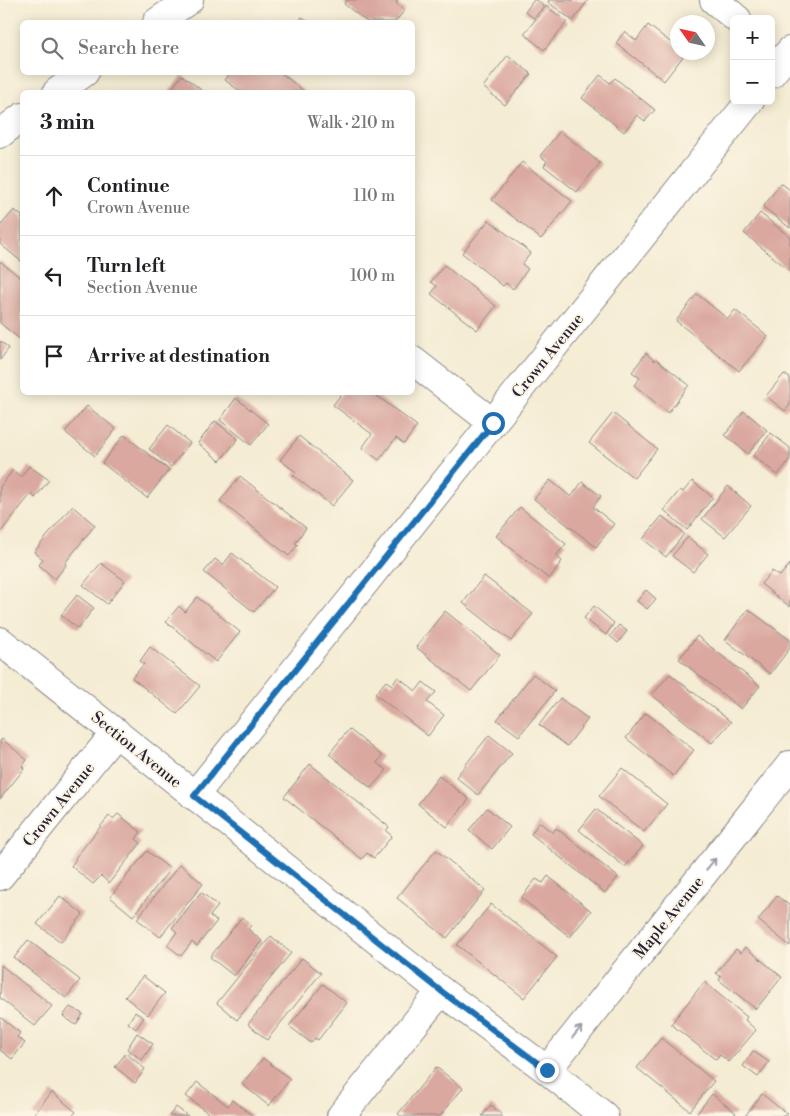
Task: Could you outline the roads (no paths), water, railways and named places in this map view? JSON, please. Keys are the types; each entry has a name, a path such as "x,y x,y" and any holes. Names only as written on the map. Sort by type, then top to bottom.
{"street":[{"path":"160,20 189,0"},
{"path":"714,0 732,15"},
{"name":"Crown Avenue","path":"194,796 747,105"},
{"path":"0,134 20,119"},
{"path":"415,362 493,423"},
{"name":"Section Avenue","path":"0,642 441,991 547,1070 604,1116"},
{"name":"Crown Avenue","path":"0,876 116,732"},
{"name":"Maple Avenue","path":"547,1070 790,765"},
{"path":"341,1116 441,991"}]}
